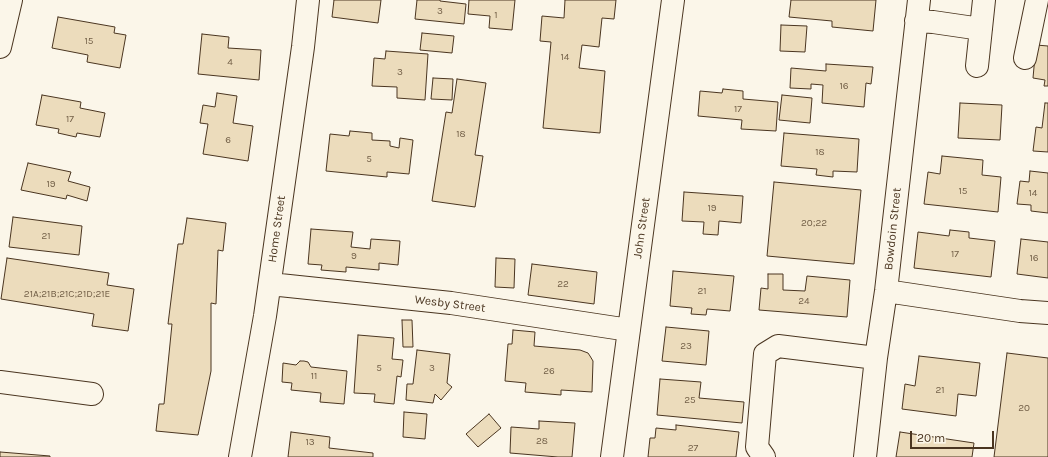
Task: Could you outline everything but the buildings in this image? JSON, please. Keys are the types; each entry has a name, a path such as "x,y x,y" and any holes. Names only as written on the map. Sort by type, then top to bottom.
{"street":[{"path":"0,47 11,0"},
{"name":"Home Street","path":"240,457 270,284 303,47 308,0"},
{"name":"John Street","path":"612,457 672,0"},
{"path":"977,66 984,0"},
{"path":"1025,58 1037,0"},
{"path":"918,10 933,22 981,29"},
{"name":"Bowdoin Street","path":"865,457 876,358 886,291 918,10"},
{"name":"Wesby Street","path":"270,284 452,303 629,330"},
{"path":"886,291 1020,311 1048,313"},
{"path":"764,457 757,447 765,354 778,346 876,358"},
{"path":"0,382 92,394"}]}
